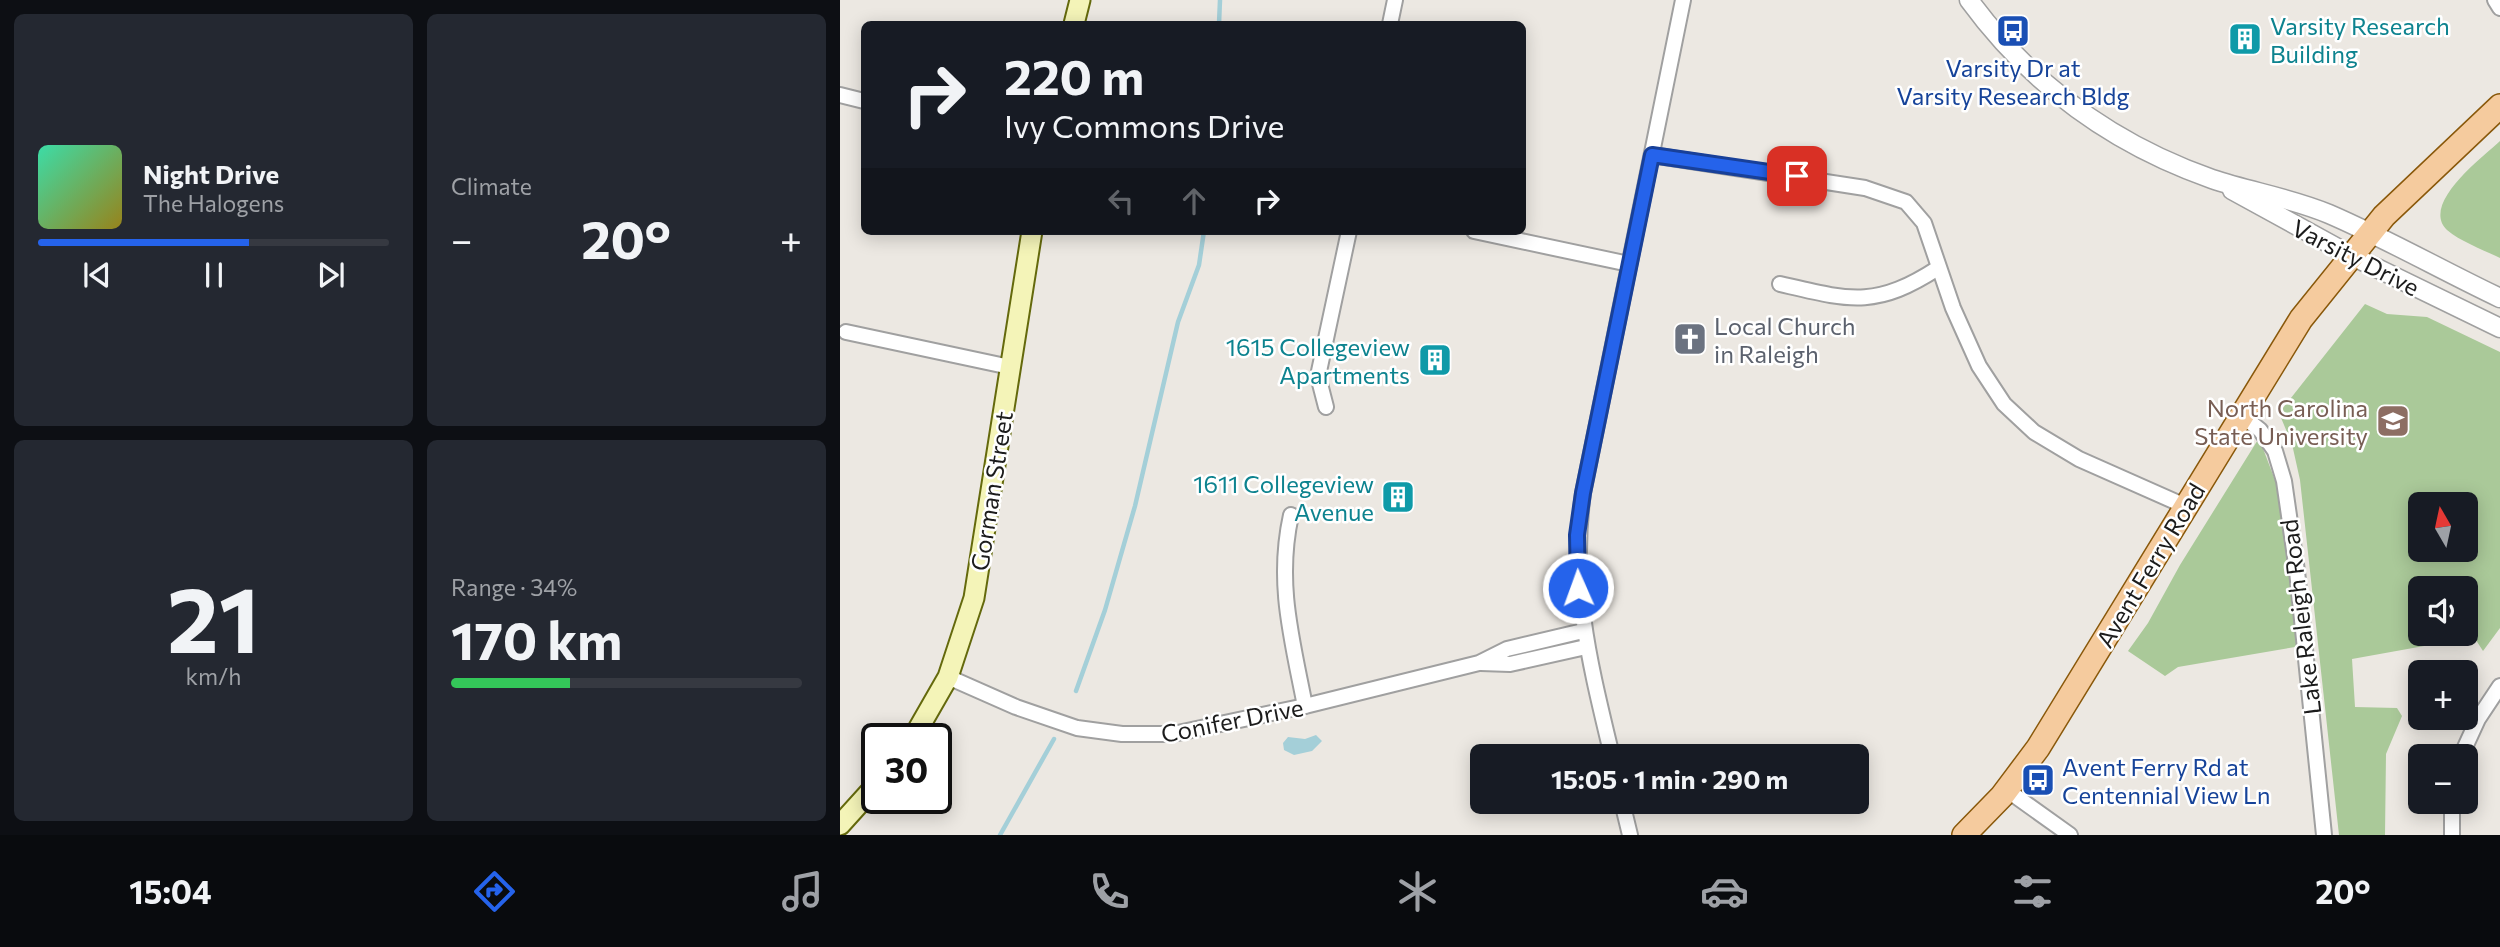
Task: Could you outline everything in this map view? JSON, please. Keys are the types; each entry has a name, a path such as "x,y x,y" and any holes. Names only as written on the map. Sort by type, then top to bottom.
{"main road":[{"path":"1075,21 1080,0"},
{"name":"Avent Ferry Road","path":"1964,835 2007,790 2038,748 2240,414 2301,319 2369,234 2500,106"},
{"name":"Gorman Street","path":"922,723 948,677 974,598 1031,235"},
{"path":"840,825 861,802"}],"street":[{"path":"1391,21 1395,0"},
{"path":"1609,744 1583,631 1577,571 1577,535 1683,0"},
{"name":"Varsity Drive","path":"1969,0 2015,57 2068,104 2127,142 2214,179 2350,255 2500,328"},
{"path":"2495,0 2500,8"},
{"path":"840,95 861,100"},
{"path":"1652,155 1821,180 1896,196 1913,208 1924,223 1938,268 1979,366 2015,416 2079,459 2185,506"},
{"name":"Varsity Drive","path":"2214,179 2279,196 2329,214 2500,298"},
{"path":"1326,407 1318,376 1348,235"},
{"path":"1493,235 1629,264"},
{"path":"1780,284 1862,299 1897,291 1938,268"},
{"path":"846,332 1010,367"},
{"name":"Lake Raleigh Road","path":"2240,414 2260,430 2275,451 2284,481 2297,571 2324,835"},
{"path":"1290,514 1284,547 1283,585 1305,706"},
{"name":"Conifer Drive","path":"948,677 1061,724 1122,734 1194,731 1479,663 1507,649 1583,631"},
{"name":"Conifer Drive","path":"1479,663 1510,664 1586,647"},
{"path":"2467,744 2478,719 2500,686"},
{"path":"2007,790 2070,835"},
{"path":"1625,814 1630,835"},
{"path":"2452,814 2452,835"}],"green space":[{"path":"2500,141 2500,258 2453,234 2447,230 2441,219 2447,195 2469,169"},
{"path":"2365,304 2387,314 2427,317 2500,352 2500,628 2483,651 2478,643 2478,576 2408,576 2408,646 2424,646 2352,659 2355,707 2397,708 2402,716 2386,754 2385,835 2339,835 2300,480 2292,444 2279,413"},
{"path":"2259,438 2278,488 2301,646 2178,667 2165,676 2128,651 2148,623 2180,565"}],"water":[{"path":"1316,735 1322,741 1312,751 1294,755 1284,750 1283,743 1288,737 1305,739"}],"waterway":[{"path":"1219,21 1220,0"},
{"path":"1076,691 1105,610 1135,506 1178,322 1199,265 1203,235"},
{"path":"1000,835 1054,739"}],"place":[{"name":"Varsity Dr at Varsity Research Bldg","path":"2013,31"},
{"name":"Varsity Research Building","path":"2245,39"},
{"name":"Local Church in Raleigh","path":"1690,339"},
{"name":"1615 Collegeview Apartments","path":"1435,360"},
{"name":"North Carolina State University","path":"2393,421"},
{"name":"1611 Collegeview Avenue","path":"1398,497"},
{"name":"Avent Ferry Rd at Centennial View Ln","path":"2038,780"}],"route":[{"path":"1578,588 1577,535 1583,493 1652,155 1797,176"}]}
